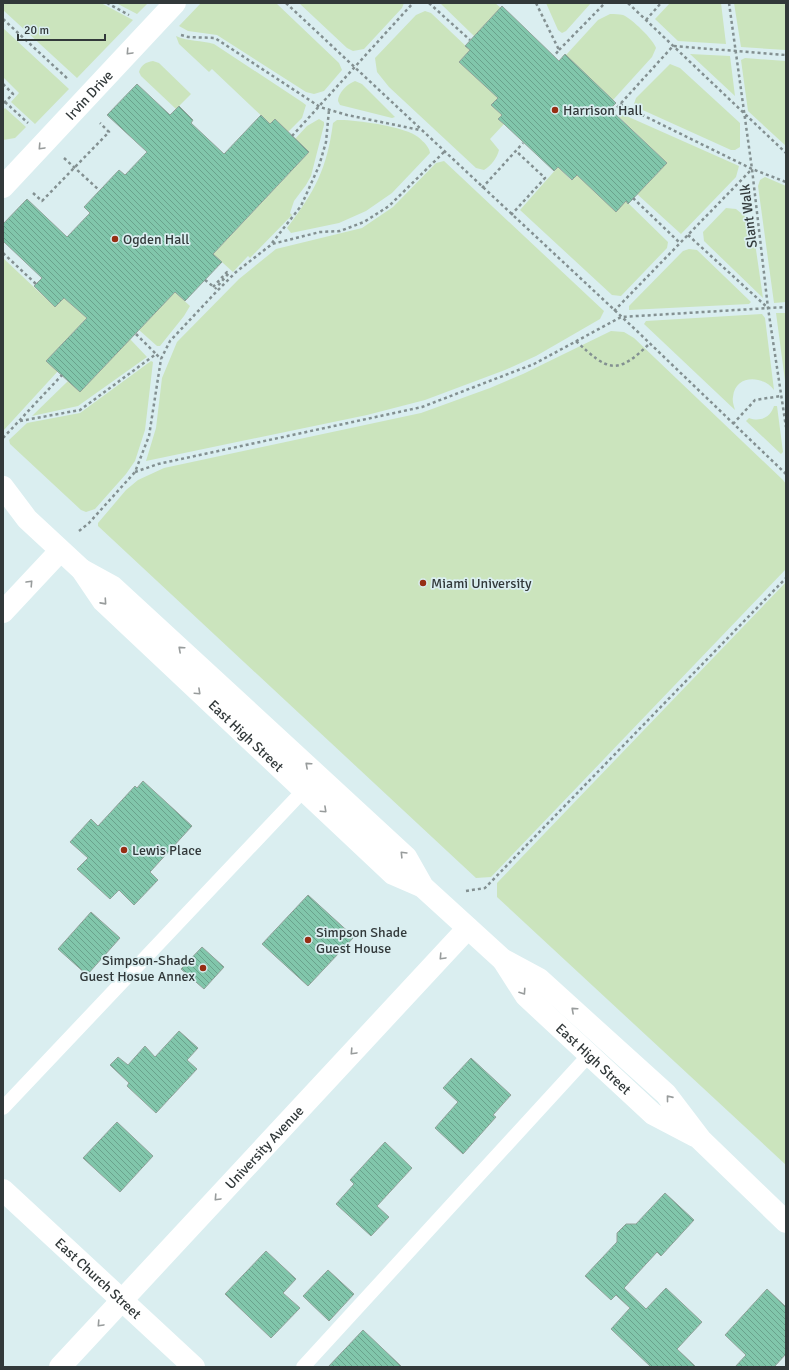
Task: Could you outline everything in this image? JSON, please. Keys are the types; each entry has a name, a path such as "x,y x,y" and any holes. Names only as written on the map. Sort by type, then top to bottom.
{"main road":[{"name":"Irvin Drive","path":"3,187 175,3"},
{"name":"East High Street","path":"3,487 27,519"},
{"name":"East High Street","path":"3,502 27,519 82,570 113,587 406,857 423,886 502,959 526,996 653,1114 702,1140"},
{"path":"3,612 60,551"},
{"name":"East High Street","path":"82,570 102,601 303,791 393,874 423,886"},
{"name":"University Avenue","path":"60,1367 468,928"},
{"name":"East High Street","path":"502,959 539,978 666,1094 702,1140 786,1222"},
{"name":"East Church Street","path":"3,1190 194,1367"}],"lane":[{"path":"3,1108 303,791"},
{"path":"303,1367 589,1055"}],"path":[{"path":"107,3 132,16"},
{"path":"286,3 650,344 786,474"},
{"path":"292,136 412,3"},
{"path":"429,3 470,40"},
{"path":"536,3 559,50"},
{"path":"554,56 605,3"},
{"path":"628,3 786,153"},
{"path":"646,20 661,3"},
{"name":"Slant Walk","path":"729,3 752,169 768,308 786,427"},
{"path":"3,19 70,80"},
{"path":"175,33 188,38 215,38 320,106 329,110 420,130"},
{"path":"673,46 786,55"},
{"path":"613,112 673,46"},
{"path":"3,84 13,94 4,103 34,129"},
{"path":"620,104 752,169 786,182"},
{"path":"215,289 272,244 301,206 319,166 326,142 329,110"},
{"path":"33,193 42,201 109,132 95,119"},
{"path":"482,188 524,143"},
{"path":"511,215 545,178 516,151"},
{"path":"272,244 320,232 340,231 364,222 389,206 444,152"},
{"path":"69,162 99,190"},
{"path":"614,311 752,169"},
{"path":"633,198 680,243"},
{"path":"688,235 768,308"},
{"path":"3,253 36,284"},
{"path":"79,531 89,523 135,472 148,436 161,359 170,342 229,273 227,272 215,289"},
{"path":"205,280 215,289"},
{"path":"135,472 158,464 422,407 534,364 621,317 786,307"},
{"path":"136,334 161,359"},
{"path":"576,341 593,358 603,364 614,367 626,364 650,344"},
{"path":"20,421 80,410 156,354"},
{"path":"3,438 62,375"},
{"path":"733,424 755,400 781,396"},
{"path":"783,412 786,409"},
{"path":"463,892 485,888 786,578"}],"green space":[{"path":"3,3 101,3 133,20 77,78 3,10"},
{"path":"116,3 148,3 137,14"},
{"path":"201,3 276,3 339,63 342,70 324,91 314,94 306,92 217,35 188,31 179,26"},
{"path":"299,3 404,3 402,8 364,49 353,51 347,48"},
{"path":"440,3 495,3 501,8 474,36"},
{"path":"546,3 591,3 566,31 562,33 558,30"},
{"path":"670,3 721,3 726,44 678,41 655,19"},
{"path":"734,3 786,3 786,50 741,47"},
{"path":"425,11 431,13 470,50 459,62 498,98 491,105 502,115 498,119 504,124 490,139 499,150 493,162 484,170 476,168 389,87 377,72 375,58 416,15"},
{"path":"610,14 618,14 627,17 647,35 656,48 652,57 613,100 566,55 598,20"},
{"path":"3,28 69,89 35,124 11,102 19,93 3,77"},
{"path":"176,36 214,44 306,105 302,118 288,132 270,124 212,69 209,72 179,44"},
{"path":"690,54 730,56 735,96"},
{"path":"745,58 786,61 786,146 748,111 741,60"},
{"path":"153,61 159,63 191,94 176,109 141,76 139,72 144,64"},
{"path":"670,64 680,68 740,123 740,147 735,150 731,150 636,107 634,104 636,98"},
{"path":"355,81 362,84 395,117 392,118 340,105 338,98 341,92"},
{"path":"5,108 26,127 15,138 3,140 3,110"},
{"path":"622,114 739,166 736,177 681,234 637,194 667,163 618,116"},
{"path":"319,119 324,122 324,125 311,176 294,201 290,213 292,215 250,258 248,256 233,272 213,254 309,152 295,139 307,126"},
{"path":"337,120 375,124 404,130 420,138 428,147 430,153 392,193 366,211 339,223 291,233 287,228 312,191 318,179 327,154 333,123"},
{"path":"444,161 604,311 600,319 536,356 505,370 425,400 367,415 146,461 156,428 162,378 177,342 239,279 276,249 362,228 393,207 436,163"},
{"path":"558,167 571,180 577,175 626,201 668,242 667,248 621,296 612,295 520,210"},
{"path":"765,177 786,186 786,302 774,303 758,186 760,180"},
{"path":"726,208 736,209 752,222 763,298 704,241 703,232"},
{"path":"689,249 697,250 751,302 749,304 629,310 629,306 683,251"},
{"path":"3,258 55,307 64,298 87,318 47,360 58,371 3,431"},
{"path":"175,292 190,306 160,346 157,346 139,330"},
{"path":"776,313 786,313 786,388"},
{"path":"762,314 765,318 774,390 769,385 757,380 750,379 744,381 735,389 733,400 735,410 644,324 646,321"},
{"path":"611,331 624,332 634,338 786,484 786,569 491,877 476,878 98,526 98,523 126,490 138,480 164,468 421,413 490,388 523,374"},
{"path":"130,339 147,357 78,406 32,416 68,381 80,392"},
{"path":"151,361 153,362 145,430 135,461 126,474 95,509 86,512 81,510 10,444 9,440 27,423 80,413"},
{"path":"774,406 777,406 783,452 781,454 746,421 749,418 757,420 764,418 770,414"},
{"path":"786,582 786,1165 497,897 497,883"}],"building":[{"name":"Harrison Hall","path":"502,6 559,61 565,54 616,103 610,109 667,163 628,204 626,201 616,212 577,175 572,180 558,167 554,171 498,119 502,115 491,105 498,98 459,62 470,50 465,46"},
{"name":"Ogden Hall","path":"137,84 170,115 179,106 193,120 191,123 224,154 261,115 270,124 275,119 309,152 213,254 222,262 185,301 175,292 80,392 46,361 87,318 64,298 55,307 34,286 42,278 3,241 3,224 27,199 67,237 90,213 84,207 119,170 125,175 147,152 107,115"},
{"name":"Lewis Place","path":"143,781 192,826 150,872 158,880 134,905 119,890 110,899 77,869 88,858 70,842 91,819 98,826 135,786 137,788"},
{"name":"Simpson Shade Guest House","path":"308,895 354,937 308,986 262,944"},
{"path":"91,912 120,938 87,975 58,949"},
{"name":"Simpson-Shade Guest Hosue Annex","path":"202,947 224,967 204,989 181,969"},
{"path":"179,1031 198,1048 187,1060 197,1069 156,1113 127,1086 129,1083 110,1065 118,1057 128,1065 145,1046 155,1057"},
{"path":"471,1058 511,1095 493,1115 496,1117 463,1154 435,1128 458,1102 443,1088"},
{"path":"117,1122 153,1156 120,1192 83,1158"},
{"path":"385,1142 412,1168 377,1206 389,1217 371,1236 336,1204 354,1184 350,1180"},
{"path":"665,1193 694,1220 661,1256 657,1252 624,1288 646,1309 666,1288 702,1322 677,1349 696,1367 651,1367 611,1329 630,1308 616,1295 611,1300 585,1276 617,1242 617,1233 626,1224 636,1224"},
{"path":"266,1251 296,1279 283,1293 300,1308 271,1338 225,1294"},
{"path":"328,1270 354,1294 329,1321 303,1296"},
{"path":"767,1289 786,1307 786,1354 774,1367 735,1367 746,1355 725,1335"},
{"path":"363,1330 402,1367 328,1367"}],"place":[{"name":"Harrison Hall","path":"555,110"},
{"name":"Ogden Hall","path":"115,239"},
{"name":"Miami University","path":"423,583"},
{"name":"Lewis Place","path":"124,850"},
{"name":"Simpson Shade Guest House","path":"308,940"},
{"name":"Simpson-Shade Guest Hosue Annex","path":"203,968"}]}
